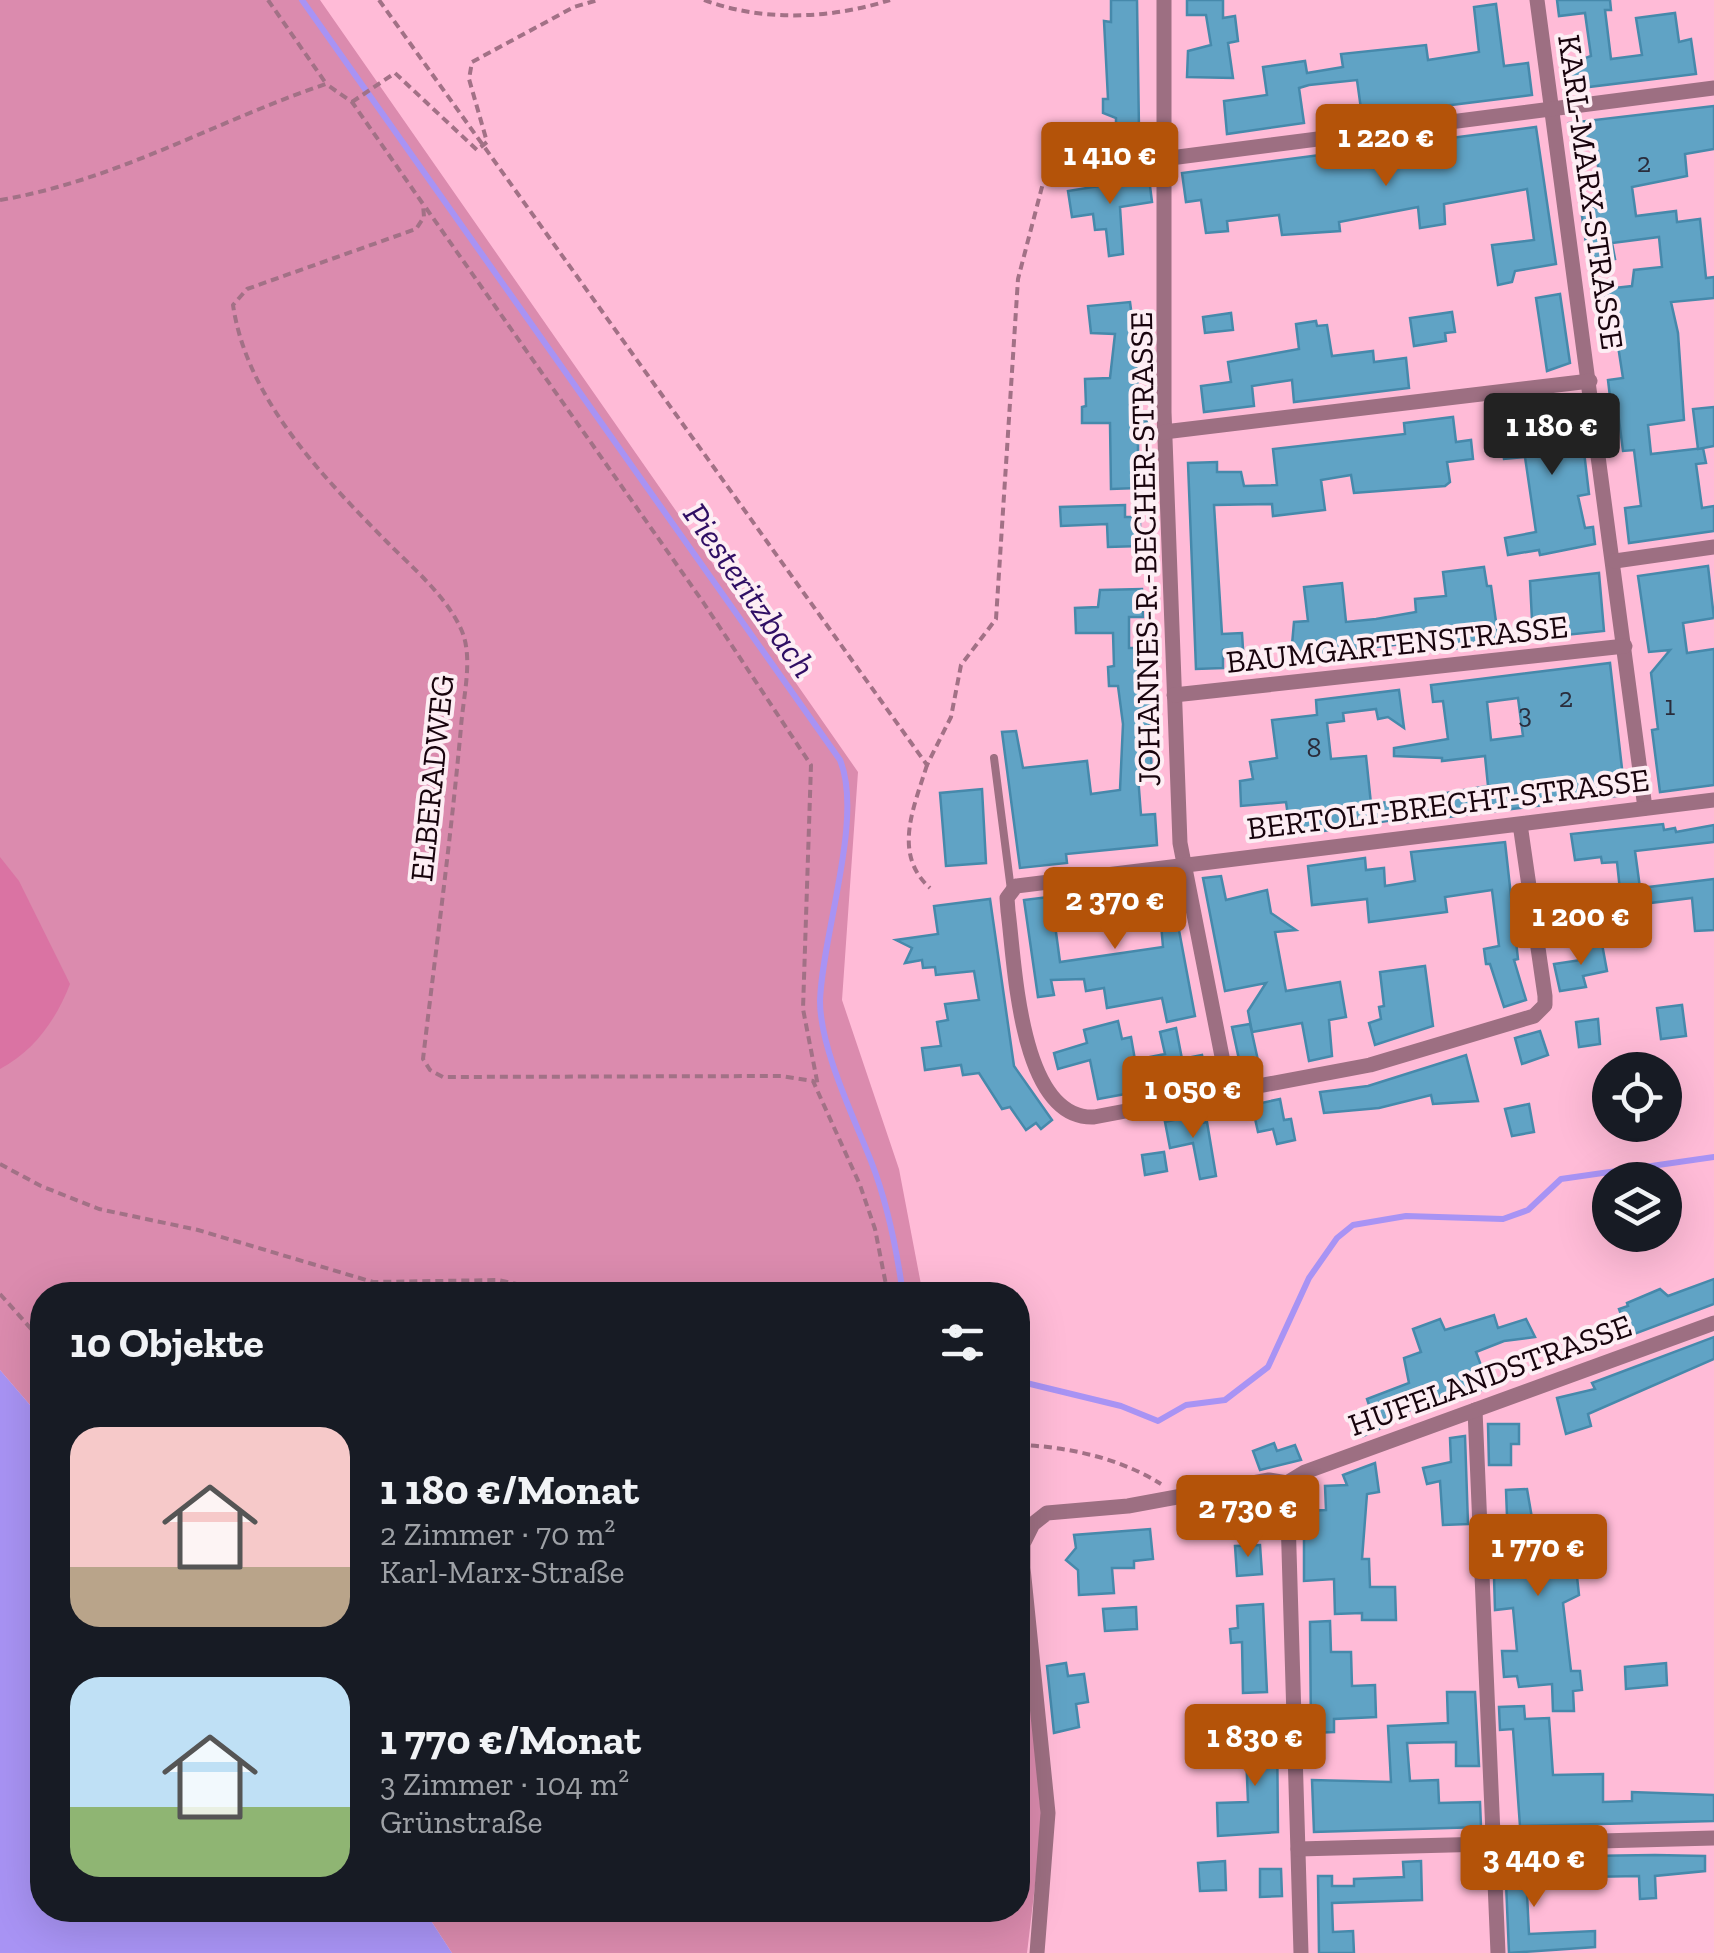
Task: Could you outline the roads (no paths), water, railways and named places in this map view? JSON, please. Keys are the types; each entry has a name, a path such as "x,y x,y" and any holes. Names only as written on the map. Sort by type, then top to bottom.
{"street":[{"name":"JOHANNES-R.-BECHER-STRASSE","path":"1164,0 1164,432 1183,865 1228,1092"},
{"name":"KARL-MARX-STRASSE","path":"1537,0 1645,808"},
{"path":"1054,174 1714,88"},
{"path":"1164,432 1203,431 1590,382"},
{"path":"1615,561 1714,547"},
{"name":"BAUMGARTENSTRASSE","path":"1174,695 1625,646"},
{"name":"BERTOLT-BRECHT-STRASSE","path":"1011,890 1714,800"},
{"path":"1011,890 1008,910 1026,1042 1039,1074 1060,1107 1081,1118 1094,1117 1393,1060 1540,1012 1545,996 1520,824"},
{"name":"HUFELANDSTRASSE","path":"1030,1530 1047,1513 1182,1498 1269,1480 1287,1482 1305,1472 1714,1324"},
{"path":"1475,1410 1498,1953"},
{"path":"1287,1482 1301,1953"},
{"name":"HUFELANDSTRASSE","path":"1030,1619 1048,1813 1036,1953"},
{"path":"1298,1849 1714,1838"}],"lane":[{"path":"994,758 1011,890"}],"waterway":[{"name":"Piesteritzbach","path":"302,0 840,760 846,784 845,844 822,974 821,1020 839,1082 882,1193 901,1282"},
{"name":"Piesteritzbach","path":"1030,1384 1121,1406 1158,1421 1186,1405 1225,1400 1268,1367 1309,1278 1337,1238 1353,1225 1406,1216 1503,1219 1528,1210 1561,1179 1714,1157"}]}
